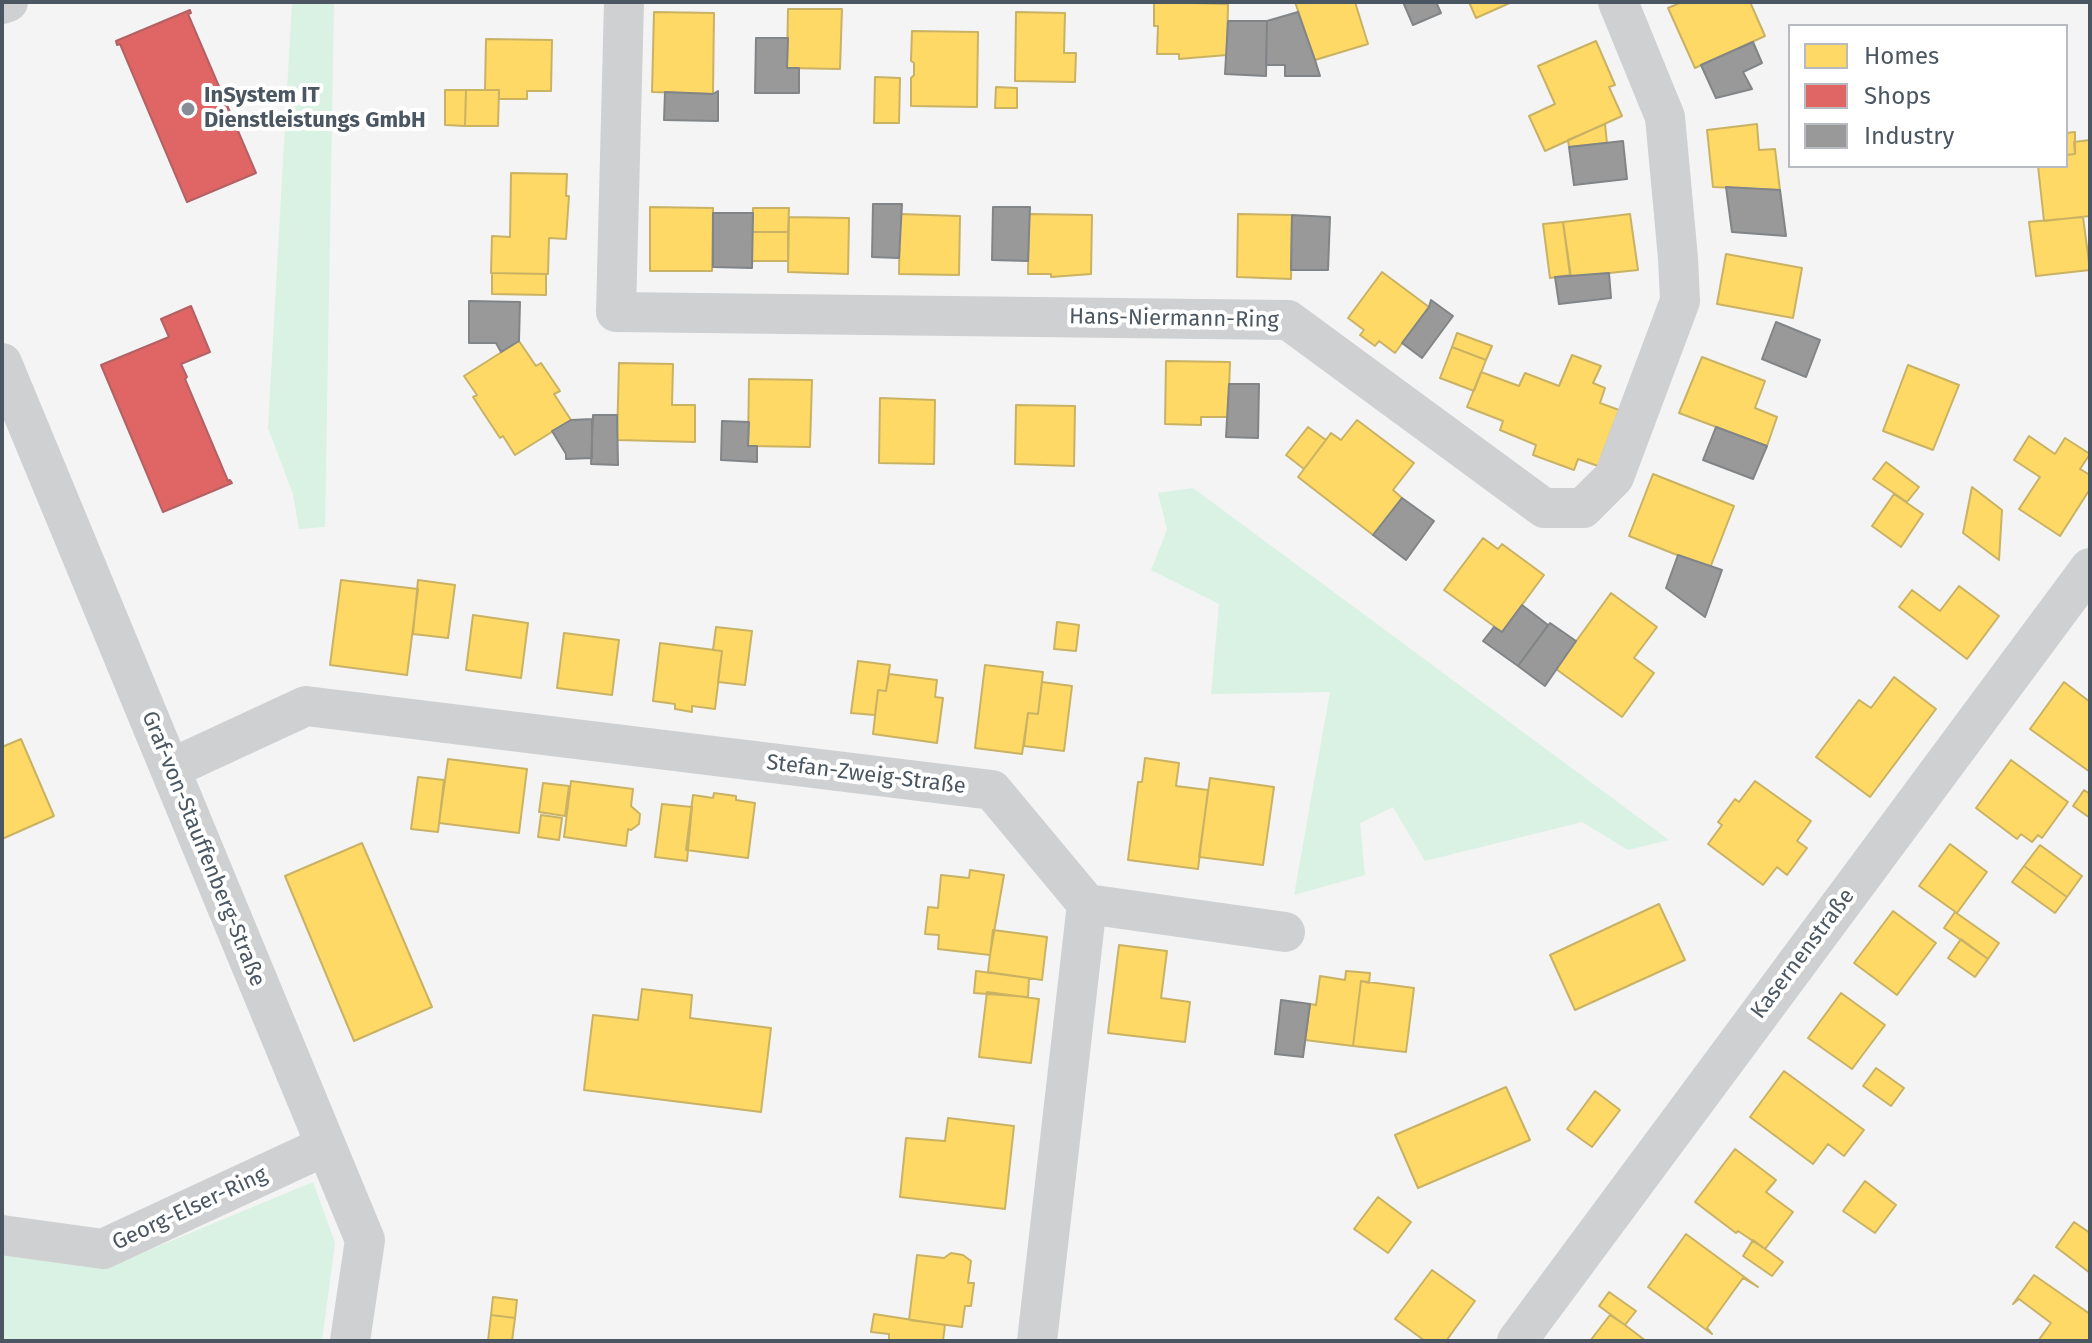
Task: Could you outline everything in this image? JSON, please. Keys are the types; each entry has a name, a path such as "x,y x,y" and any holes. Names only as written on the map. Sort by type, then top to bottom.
{"street":[{"path":"2,4 8,2"},
{"name":"Hans-Niermann-Ring","path":"624,2 616,312 1288,320 1544,508 1583,508 1614,477 1680,301 1665,117 1618,2"},
{"name":"Graf-von-Stauffenberg-Straße","path":"2,363 365,1240 350,1341"},
{"name":"Kasernenstraße","path":"1517,1341 2090,568"},
{"name":"Stefan-Zweig-Straße","path":"170,769 306,706 992,790 1087,904"},
{"path":"1037,1341 1087,904 1285,932"},
{"name":"Georg-Elser-Ring","path":"2,1235 103,1249 325,1146"}],"green space":[{"path":"292,2 334,2 325,527 299,529 293,494 268,428"},
{"path":"1193,488 1669,840 1628,850 1582,822 1425,861 1393,807 1360,823 1365,875 1294,895 1330,692 1211,694 1219,604 1151,570 1167,530 1158,493"},
{"path":"313,1182 335,1243 322,1341 2,1341 2,1255 106,1268"}],"building: Homes":[{"path":"1154,2 1228,4 1227,55 1179,59 1179,54 1157,54 1158,26 1154,26"},
{"path":"1295,2 1355,2 1368,44 1315,60"},
{"path":"1469,2 1512,2 1476,18"},
{"path":"1682,2 1750,2 1765,36 1695,68 1668,8"},
{"path":"788,9 842,9 840,69 787,68"},
{"path":"654,12 714,13 713,94 652,92"},
{"path":"1016,12 1065,13 1064,53 1076,53 1075,82 1015,81"},
{"path":"912,31 978,32 977,107 911,106 911,78 914,75"},
{"path":"486,39 552,40 551,91 527,91 527,99 499,99 499,90 485,90"},
{"path":"1596,41 1615,85 1609,87 1622,116 1545,151 1529,116 1555,104 1538,66"},
{"path":"875,77 900,78 899,123 874,123"},
{"path":"996,87 1017,88 1017,108 995,108"},
{"path":"445,90 466,90 465,126 445,125"},
{"path":"466,90 499,90 498,126 465,126"},
{"path":"1605,124 1607,143 1569,147 1568,140"},
{"path":"1757,124 1759,150 1775,149 1780,190 1713,187 1707,130"},
{"path":"2075,132 2075,154 2068,155 2068,133"},
{"path":"2090,140 2090,216 2044,221 2038,168 2068,168 2068,155 2075,154 2074,142"},
{"path":"511,173 567,174 566,239 549,238 548,274 491,273 492,236 510,237"},
{"path":"650,207 713,208 712,271 650,271"},
{"path":"753,208 789,208 788,232 752,232"},
{"path":"900,214 960,216 959,275 899,274"},
{"path":"1029,214 1092,215 1091,274 1051,277 1051,274 1028,274"},
{"path":"1238,214 1292,215 1291,279 1237,277"},
{"path":"1630,214 1638,270 1571,277 1563,222"},
{"path":"789,217 849,218 848,274 788,272"},
{"path":"2083,217 2090,270 2036,276 2029,222"},
{"path":"1563,222 1570,275 1550,278 1543,224"},
{"path":"752,232 788,232 788,261 752,261"},
{"path":"1726,254 1802,268 1793,318 1717,304"},
{"path":"1382,272 1429,307 1395,353 1379,341 1375,346 1360,335 1364,330 1348,318"},
{"path":"492,273 546,274 546,295 492,294"},
{"path":"1457,333 1492,346 1486,360 1452,347"},
{"path":"519,341 536,366 541,363 560,391 554,394 571,420 515,455 473,397 477,395 464,376"},
{"path":"1452,347 1486,360 1474,391 1440,378"},
{"path":"1572,355 1601,366 1593,383 1605,388 1600,403 1619,410 1598,466 1578,459 1574,470 1533,455 1536,445 1500,430 1503,421 1467,407 1481,372 1519,386 1525,373 1559,386"},
{"path":"1702,357 1765,381 1755,408 1777,417 1767,446 1679,413"},
{"path":"1166,361 1230,362 1228,417 1201,417 1201,425 1165,424"},
{"path":"619,363 673,364 672,405 695,405 695,442 617,440"},
{"path":"1908,365 1959,385 1933,450 1883,431"},
{"path":"749,379 812,380 810,447 748,446"},
{"path":"880,398 935,400 934,464 879,463"},
{"path":"1016,405 1075,406 1074,466 1015,464"},
{"path":"1357,420 1414,463 1393,490 1402,498 1373,535 1298,477 1331,433 1341,440"},
{"path":"1308,427 1326,440 1304,469 1286,455"},
{"path":"2029,436 2055,454 2065,438 2090,454 2080,469 2090,475 2090,489 2060,536 2019,509 2040,477 2014,460"},
{"path":"1886,462 1919,487 1907,502 1873,479"},
{"path":"1653,474 1734,506 1710,568 1629,536"},
{"path":"1972,487 2002,510 1999,560 1963,533"},
{"path":"1894,494 1923,514 1901,547 1872,526"},
{"path":"1483,538 1498,549 1502,544 1544,575 1502,632 1444,590"},
{"path":"341,580 418,589 407,675 330,665"},
{"path":"418,580 455,585 448,638 413,634"},
{"path":"1959,586 1999,616 1967,659 1899,607 1912,590 1940,611"},
{"path":"1611,593 1657,627 1634,658 1654,673 1622,717 1556,669"},
{"path":"473,615 528,623 521,678 466,670"},
{"path":"1057,622 1079,625 1076,651 1054,649"},
{"path":"716,627 752,631 745,685 718,682 722,651 713,650"},
{"path":"564,633 619,640 612,695 557,688"},
{"path":"660,643 722,651 715,709 692,706 692,712 675,709 675,704 653,701"},
{"path":"858,661 890,665 886,691 878,690 875,715 851,713"},
{"path":"985,665 1043,672 1038,714 1028,713 1022,754 975,748"},
{"path":"889,674 937,680 935,697 943,698 937,743 873,734 878,690 886,691"},
{"path":"1894,677 1936,709 1870,797 1816,757 1859,700 1871,708"},
{"path":"1042,682 1072,686 1064,751 1024,746 1028,713 1038,714"},
{"path":"2064,682 2090,702 2090,772 2030,729"},
{"path":"21,739 54,816 2,839 2,747"},
{"path":"1145,758 1179,763 1176,786 1208,790 1198,869 1128,860 1138,782 1142,782"},
{"path":"448,759 527,769 519,833 439,823"},
{"path":"2011,760 2068,802 2042,838 2038,835 2032,842 2021,834 2017,839 1976,808"},
{"path":"418,777 444,780 438,832 411,829"},
{"path":"1210,778 1274,787 1263,865 1199,857"},
{"path":"571,781 633,789 631,806 640,814 639,824 628,829 626,846 564,837"},
{"path":"1755,781 1811,821 1797,841 1807,848 1787,875 1777,867 1763,885 1708,844 1722,825 1718,822 1735,799 1739,802"},
{"path":"543,783 569,786 565,816 539,812"},
{"path":"2084,790 2090,794 2090,818 2073,806"},
{"path":"714,793 755,803 748,858 686,850 693,795 713,798"},
{"path":"662,804 692,807 687,861 655,857"},
{"path":"541,815 562,818 559,840 538,837"},
{"path":"362,843 432,1007 354,1041 285,876"},
{"path":"1950,844 1987,872 1957,913 1919,886"},
{"path":"2040,845 2082,876 2067,897 2024,866"},
{"path":"2024,866 2067,897 2055,913 2012,882"},
{"path":"970,870 1004,875 990,955 938,949 939,935 925,934 928,907 938,908 941,875 969,878"},
{"path":"1659,904 1685,960 1575,1010 1550,955"},
{"path":"1893,911 1936,943 1897,995 1854,963"},
{"path":"1955,912 1999,943 1988,959 1944,928"},
{"path":"993,930 1047,937 1042,980 988,972"},
{"path":"1961,939 1988,959 1975,977 1948,958"},
{"path":"1119,945 1167,951 1161,998 1190,1002 1185,1042 1108,1033"},
{"path":"976,971 1029,978 1028,997 974,993"},
{"path":"1346,971 1370,973 1369,983 1361,981 1353,1046 1305,1040 1310,1004 1316,1005 1320,976 1345,980"},
{"path":"1361,981 1414,988 1406,1052 1353,1046"},
{"path":"642,989 692,995 690,1018 771,1028 761,1112 584,1090 593,1015 638,1020"},
{"path":"987,992 1039,999 1031,1063 979,1057"},
{"path":"1841,993 1885,1025 1852,1069 1808,1038"},
{"path":"1876,1068 1904,1088 1891,1106 1863,1086"},
{"path":"1784,1071 1864,1130 1844,1156 1828,1144 1813,1164 1750,1117"},
{"path":"1506,1087 1530,1140 1418,1188 1395,1135"},
{"path":"1595,1091 1620,1110 1592,1147 1567,1129"},
{"path":"948,1118 1014,1126 1005,1209 900,1197 906,1138 945,1141"},
{"path":"1735,1149 1776,1180 1766,1192 1793,1212 1765,1249 1738,1231 1736,1233 1695,1202"},
{"path":"1865,1181 1896,1205 1875,1233 1843,1211"},
{"path":"1378,1197 1411,1222 1388,1253 1354,1229"},
{"path":"2074,1222 2090,1233 2090,1273 2056,1247"},
{"path":"1686,1234 1758,1287 1743,1278 1707,1328 1712,1334 1648,1287"},
{"path":"1753,1240 1783,1262 1772,1276 1743,1256"},
{"path":"951,1253 963,1255 971,1261 968,1283 974,1283 971,1306 965,1306 962,1327 909,1320 917,1255 944,1258"},
{"path":"1432,1270 1475,1301 1446,1341 1425,1341 1395,1319"},
{"path":"2034,1275 2090,1314 2090,1341 2038,1341 2051,1323 2019,1299 2013,1304"},
{"path":"1609,1292 1636,1311 1625,1325 1599,1306"},
{"path":"493,1297 517,1300 515,1318 491,1315"},
{"path":"874,1314 945,1325 943,1341 889,1341 889,1334 871,1332"},
{"path":"491,1315 515,1318 512,1341 488,1341"},
{"path":"1610,1315 1625,1325 1646,1341 1590,1341"}],"building: Shops":[{"name":"InSystem IT Dienstleistungs GmbH","path":"190,10 188,14 256,173 187,202 120,44 117,45 116,41"},
{"path":"191,306 210,352 181,364 228,481 232,483 163,512 101,365 169,337 161,319"}],"building: Industry":[{"path":"1403,2 1436,2 1441,13 1413,25"},
{"path":"1298,12 1320,76 1285,76 1285,65 1266,65 1267,21"},
{"path":"1228,21 1267,21 1266,76 1225,74"},
{"path":"756,38 788,38 787,68 799,68 799,93 755,93"},
{"path":"1753,42 1762,63 1743,72 1752,89 1716,98 1701,65"},
{"path":"718,91 718,121 664,120 665,92 713,94"},
{"path":"1623,141 1627,179 1574,185 1569,147"},
{"path":"1726,187 1780,190 1786,236 1732,232"},
{"path":"873,204 902,204 899,258 872,257"},
{"path":"993,207 1030,207 1028,261 992,260"},
{"path":"713,213 753,213 752,268 713,267"},
{"path":"1292,215 1330,217 1328,270 1291,270"},
{"path":"1609,273 1611,298 1559,304 1555,277"},
{"path":"1431,300 1453,316 1422,358 1402,343"},
{"path":"469,301 520,302 519,341 501,352 496,343 469,343"},
{"path":"1776,322 1820,340 1806,377 1762,359"},
{"path":"1229,384 1259,384 1258,438 1226,437"},
{"path":"593,415 617,415 618,465 591,464"},
{"path":"592,419 592,458 566,459 552,431 571,420"},
{"path":"722,421 749,422 748,446 757,446 757,462 721,460"},
{"path":"1716,427 1767,446 1753,479 1703,460"},
{"path":"1402,498 1434,521 1406,560 1373,535"},
{"path":"1678,555 1722,570 1705,617 1666,588"},
{"path":"1522,605 1548,625 1518,666 1483,641 1494,627 1502,632"},
{"path":"1550,623 1576,641 1545,686 1518,666"},
{"path":"1281,1000 1310,1004 1303,1057 1275,1054"}],"place":[{"name":"InSystem IT Dienstleistungs GmbH","path":"188,109"}]}
